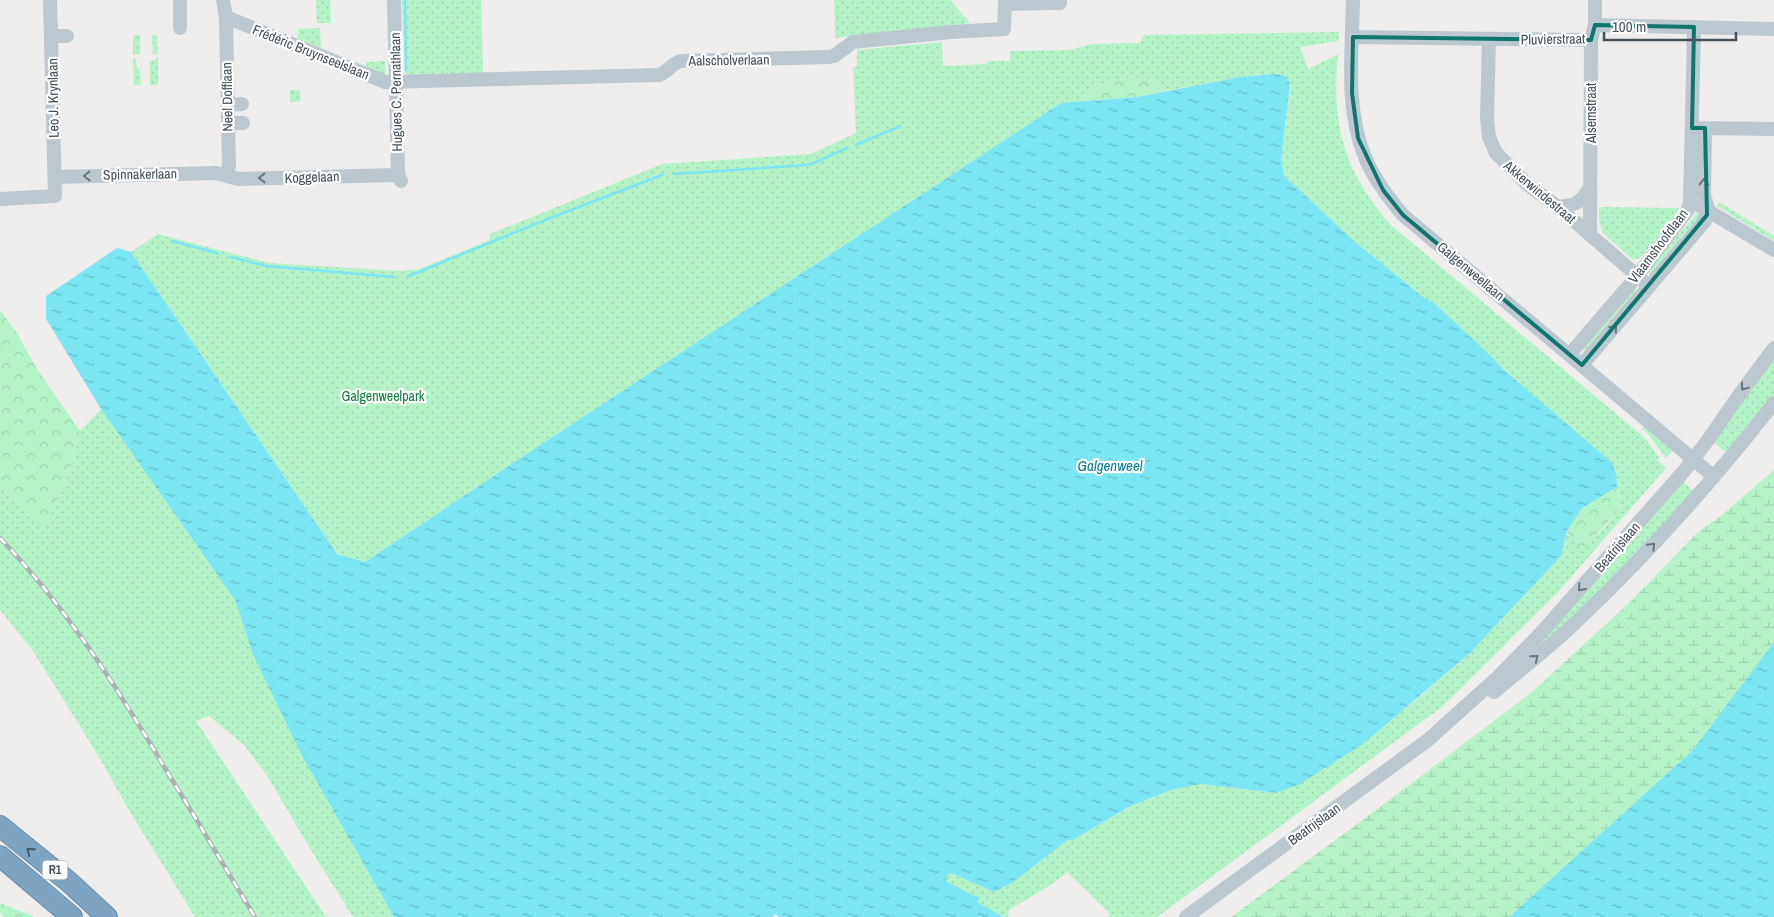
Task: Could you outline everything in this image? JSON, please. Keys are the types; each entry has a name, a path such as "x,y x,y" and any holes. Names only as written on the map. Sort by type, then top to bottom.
{"highway":[{"name":"R1","path":"0,826 69,882 107,917"},
{"name":"R1","path":"0,856 72,917"}],"street":[{"name":"Leo J. Krynlaan","path":"0,199 55,196 50,0"},
{"path":"180,0 180,28"},
{"name":"Neel Dofflaan","path":"223,0 226,18 225,113 229,166 226,175"},
{"name":"Hugues C. Pernathlaan","path":"394,0 400,179"},
{"path":"1005,2 1060,3 1060,0"},
{"name":"Galgenweellaan","path":"1353,0 1352,93 1358,138 1365,158 1383,190 1403,215 1713,476"},
{"path":"1595,0 1595,25"},
{"name":"Aalscholverlaan","path":"396,82 659,75 663,74 675,63 681,61 829,57 834,56 853,42 1004,29 1005,2"},
{"name":"Frédéric Bruynseelslaan","path":"226,18 381,81 396,82"},
{"name":"Pluvierstraat","path":"1352,37 1590,40 1595,25 1774,28"},
{"name":"Vlaamshoofdlaan","path":"1582,365 1705,221 1708,209 1704,195 1694,27"},
{"path":"51,36 67,36"},
{"name":"Akkerwindestraat","path":"1490,39 1487,119 1489,137 1496,152 1505,164 1527,184 1558,207 1649,286"},
{"name":"Alsemstraat","path":"1590,40 1590,235"},
{"path":"225,113 242,104"},
{"path":"225,113 243,122"},
{"path":"1699,128 1774,129"},
{"name":"Vlaamshoofdlaan","path":"1570,354 1637,276 1684,216 1690,202 1699,128"},
{"name":"Spinnakerlaan","path":"55,177 216,173 226,175"},
{"name":"Koggelaan","path":"226,175 238,179 288,174 400,179"},
{"path":"1558,207 1570,206 1583,200 1590,186"},
{"path":"1690,202 1708,209 1774,250"},
{"name":"Beatrijslaan","path":"1441,730 1498,677 1541,632 1684,471 1774,348"},
{"name":"Beatrijslaan","path":"1186,917 1441,730 1465,715 1574,624 1691,504 1774,403"}],"highlighted area":[{"path":"1595,25 1694,27 1692,128 1705,128 1707,215 1582,365 1403,215 1383,190 1358,138 1352,93 1353,37 1591,40"}],"green space":[{"path":"316,0 330,0 331,23 317,23"},
{"path":"402,0 481,0 483,73 405,74"},
{"path":"834,0 950,0 970,23 835,38"},
{"path":"320,28 321,48 298,39 298,29"},
{"name":"Galgenweelpark","path":"1339,32 1338,41 1300,47 1308,69 1338,54 1337,104 1339,126 1344,147 1362,186 1376,206 1392,226 1645,438 1659,457 1657,460 1666,468 1558,592 1443,706 1157,917 1108,917 1110,914 1067,872 1051,885 1009,910 1008,917 1003,917 977,902 978,898 947,882 945,879 951,873 994,892 1012,883 1066,841 1073,840 1130,807 1171,790 1201,784 1276,793 1408,707 1470,653 1561,556 1567,531 1570,536 1587,545 1612,519 1620,502 1616,474 1434,303 1423,297 1353,240 1284,176 1281,162 1290,83 1276,74 1240,77 1165,91 1160,82 1132,77 1100,84 1083,101 1061,103 365,562 337,554 131,252 158,234 269,263 401,271 419,269 490,240 490,234 662,164 811,154 856,133 853,67 857,66 857,50 942,42 943,66 985,64 988,61 1010,61 1010,51 1070,50 1092,44 1140,43 1144,35"},
{"path":"133,35 140,35 140,54 133,55"},
{"path":"152,35 157,35 158,54 153,54"},
{"path":"133,58 136,58 137,69 140,69 141,85 134,85"},
{"path":"155,58 158,58 158,85 150,85 150,61 155,60"},
{"path":"385,61 386,76 366,70 366,62"},
{"path":"1132,77 1160,82 1165,91 1137,97 1083,101 1100,84"},
{"path":"290,90 300,90 301,101 290,102"},
{"path":"1719,202 1774,236 1774,241 1717,206"},
{"path":"1599,207 1679,208 1674,217 1642,256 1633,260 1603,233 1599,220"},
{"path":"1697,213 1701,215 1651,275 1649,274 1649,269"},
{"path":"1634,288 1637,291 1587,352 1583,348"},
{"path":"0,310 17,333 37,369 80,431 72,465 46,528 0,487"},
{"path":"1774,355 1774,395 1728,454 1712,441"},
{"path":"101,409 235,600 253,655 301,754 394,917 353,917 268,777 244,745 209,716 196,721 326,917 195,917 33,651 0,610 0,487 46,527 72,465 80,431"},
{"path":"1644,426 1672,451 1666,458 1649,435 1642,429"},
{"path":"1774,470 1774,642 1692,751 1509,917 1231,917 1531,693 1629,603 1697,533 1722,515"},
{"path":"1680,479 1696,493 1672,521 1507,679"},
{"path":"1617,487 1620,503 1616,513 1587,545 1581,548 1576,546 1567,531 1582,508"},
{"path":"0,903 33,917 4,917 0,912"}],"water":[{"name":"Galgenweel","path":"1276,74 1285,76 1290,83 1281,161 1284,176 1353,240 1423,297 1434,303 1503,369 1612,463 1616,474 1617,487 1582,508 1567,531 1561,556 1470,653 1363,744 1298,785 1276,793 1201,784 1171,790 1129,807 1073,840 1066,841 1012,883 994,892 951,873 946,876 947,882 979,898 977,902 1003,917 779,917 776,914 772,917 394,917 301,754 253,655 235,600 101,409 46,319 46,296 117,248 131,252 337,554 365,562 1061,103 1137,97 1240,77"},
{"path":"1774,642 1774,917 1509,917 1692,751"}],"waterway":[{"path":"405,0 406,70"},
{"path":"856,145 900,126"},
{"path":"674,174 807,165 847,148"},
{"path":"409,276 545,220 662,175"},
{"path":"172,241 217,253"},
{"path":"231,257 266,266 394,277"}],"railway":[{"path":"0,538 46,591 88,647 145,735 255,917"}]}
